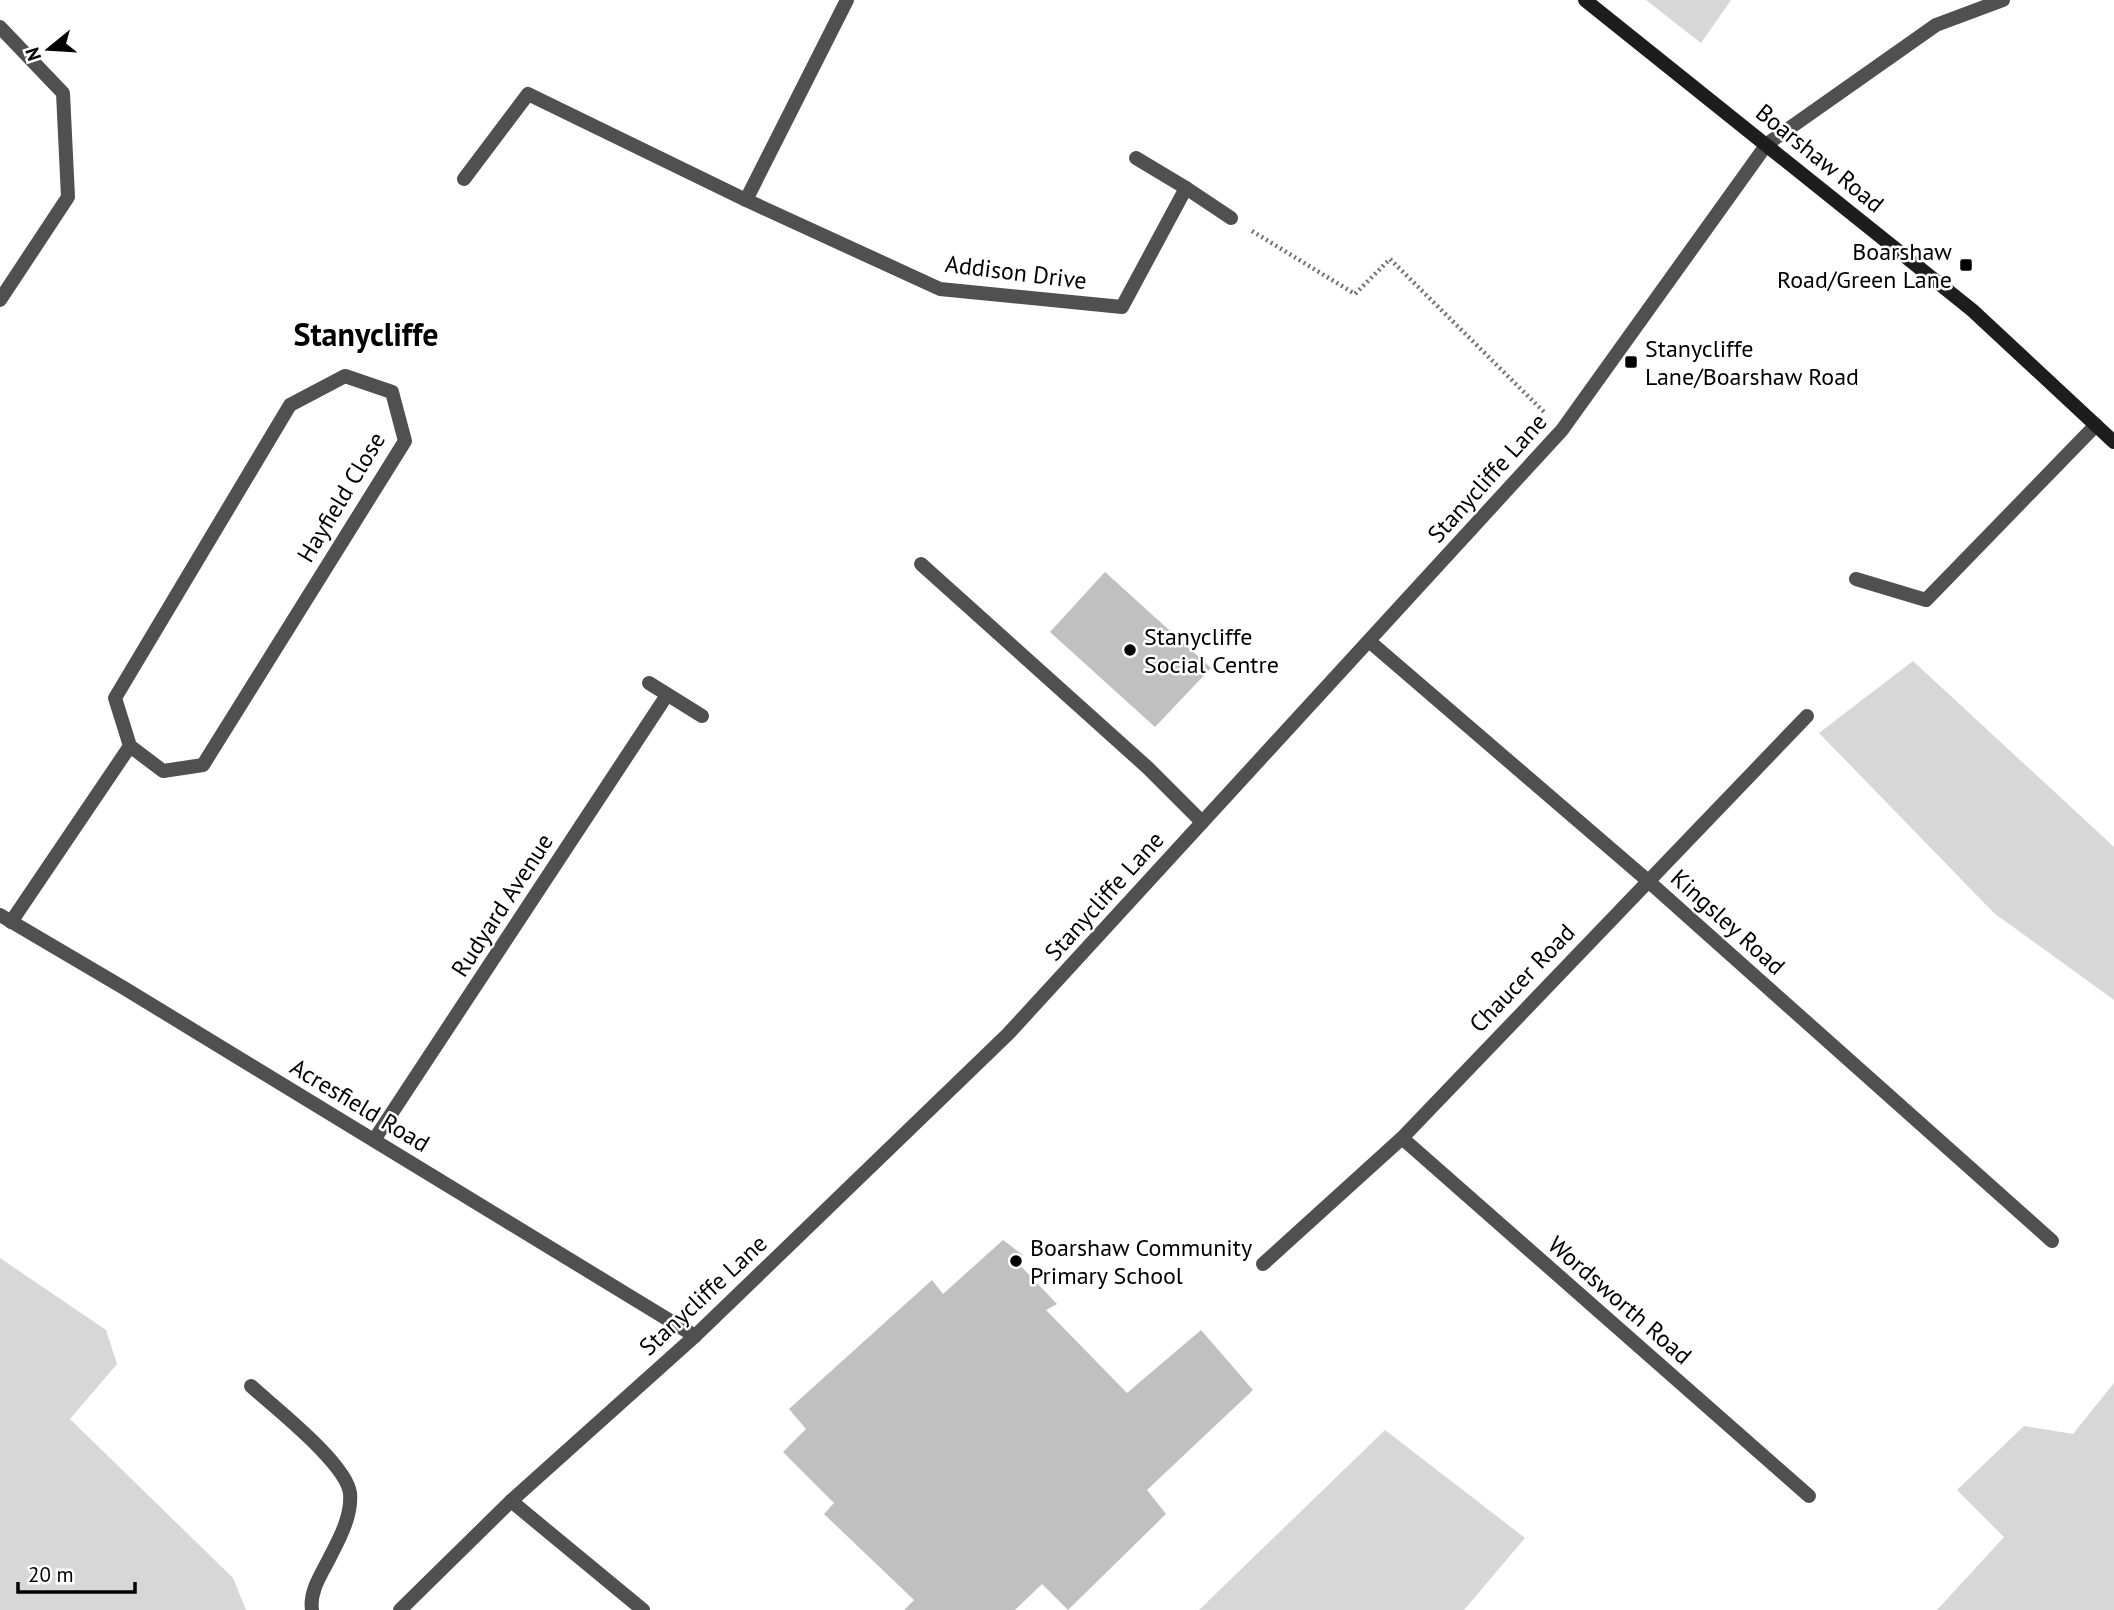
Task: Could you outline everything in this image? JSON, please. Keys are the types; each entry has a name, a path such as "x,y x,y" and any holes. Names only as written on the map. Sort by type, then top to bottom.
{"street":[{"path":"746,200 847,0"},
{"name":"Boarshaw Road","path":"1585,0 1972,310 2114,442"},
{"name":"Stanycliffe Lane","path":"400,1610 511,1501 695,1336 1008,1034 1562,430 1767,144 1936,25 2003,0"},
{"path":"0,27 63,93 68,197 0,300"},
{"name":"Addison Drive","path":"464,179 528,94 746,200 940,289 1122,307 1186,188"},
{"path":"1136,158 1231,218"},
{"name":"Hayfield Close","path":"345,376 392,393 405,442 203,765 163,771 130,746 115,698 290,405 345,376"},
{"path":"1856,579 1926,600 2096,425"},
{"path":"921,564 1148,768 1202,822"},
{"name":"Kingsley Road","path":"1369,642 1647,880 2052,1241"},
{"path":"649,683 702,716"},
{"name":"Rudyard Avenue","path":"374,1140 667,695"},
{"name":"Chaucer Road","path":"1264,1264 1402,1138 1807,716"},
{"path":"6,919 130,746"},
{"name":"Acresfield Road","path":"6,919 695,1336"},
{"name":"Wordsworth Road","path":"1402,1138 1809,1496"},
{"path":"251,1386 335,1465 348,1485 350,1502 345,1525 314,1591 312,1610"},
{"path":"511,1501 643,1610"}],"path":[{"path":"1231,218 1354,294 1390,259 1562,430"}],"shaded area":[{"path":"1646,0 1731,0 1701,43"},
{"path":"1913,661 2114,847 2114,1000 1994,913 1819,733"},
{"path":"0,1258 106,1330 117,1364 70,1419 233,1578 246,1610 0,1610"},
{"path":"2114,1383 2114,1610 1937,1610 2004,1537 1957,1490 2024,1426 2073,1434"},
{"path":"1385,1430 1525,1538 1464,1610 1199,1610"}],"building":[{"name":"Stanycliffe Social Centre","path":"1105,572 1211,668 1155,727 1050,632"},
{"path":"1003,1240 1023,1255 1015,1260 1057,1304 1046,1310 1127,1393 1201,1330 1253,1390 1147,1490 1166,1514 1068,1610 1042,1584 1015,1610 904,1610 914,1600 824,1514 834,1503 783,1452 806,1429 789,1409 932,1280 943,1294"}],"place":[{"name":"Boarshaw Road/Green Lane","path":"1966,265"},
{"name":"Stanycliffe Lane/Boarshaw Road","path":"1631,362"},
{"name":"Stanycliffe Social Centre","path":"1130,650"},
{"name":"Boarshaw Community Primary School","path":"1016,1261"}],"district":[{"name":"Stanycliffe","path":"366,334"}]}
